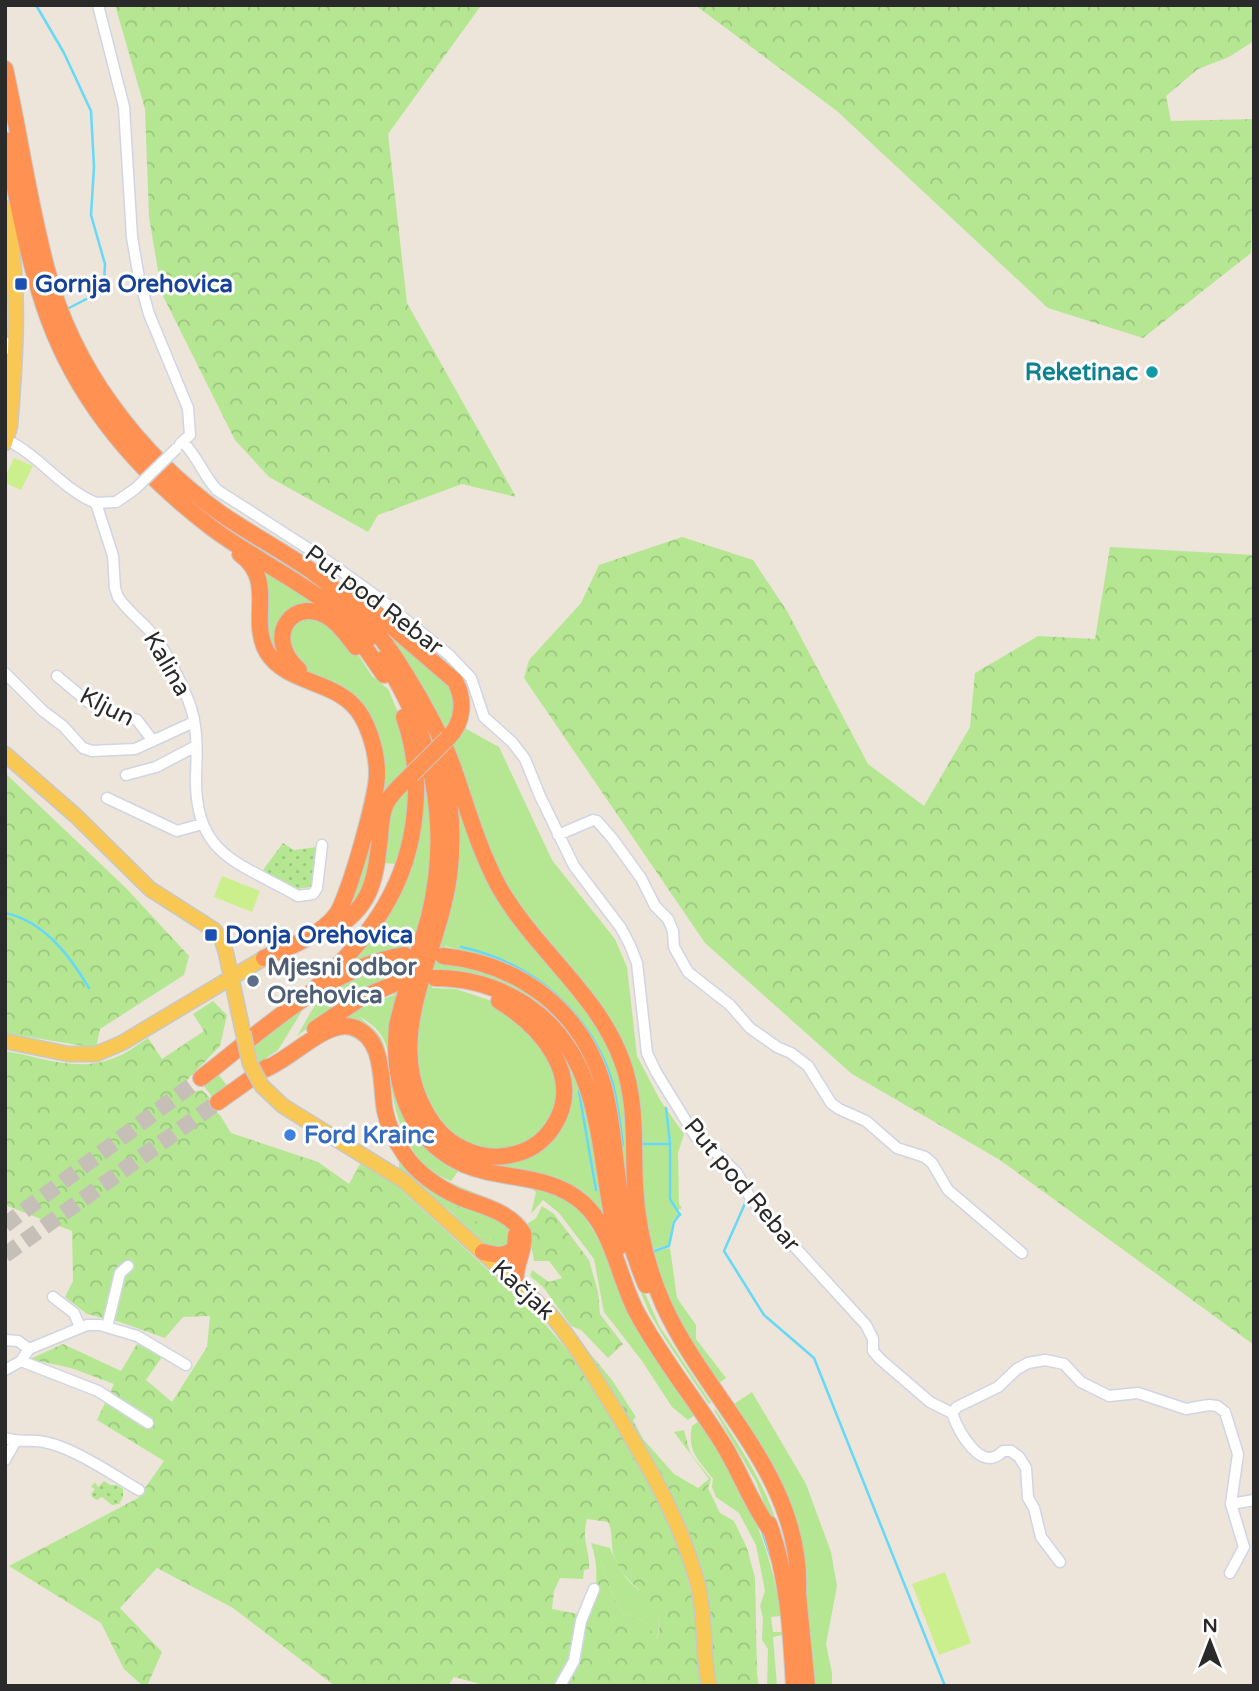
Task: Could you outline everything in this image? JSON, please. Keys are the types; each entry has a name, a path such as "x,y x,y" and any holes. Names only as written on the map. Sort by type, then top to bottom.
{"highway":[{"path":"5,69 26,180 48,274 73,340 102,393 135,436 174,476 220,513 322,579 372,628 409,679 453,766 472,826 499,886 536,941 581,992 621,1058 633,1112 638,1218 652,1274 674,1325 770,1476 796,1548 799,1564 798,1592"},
{"path":"5,140 44,307 62,352 85,393 128,451 159,484 213,528 327,603 355,625 393,673 420,730 436,794 439,833 434,892 401,1010 396,1043 398,1078 409,1111 427,1139 455,1160 470,1167 545,1182 560,1188 584,1204 593,1214 607,1239 629,1296 646,1329 722,1442 772,1532"},
{"path":"213,528 225,542 250,562 257,573 261,592 261,636 266,650 282,667 344,698 359,712 372,744 377,777 344,902 328,923 264,958"},
{"path":"293,944 314,939 336,929 366,901 375,877 385,806 392,795 448,738 458,724 462,703 458,687 450,675 338,581 306,568"},
{"path":"307,997 358,943 387,904 405,861 415,818 415,778 409,731 390,688 362,642 327,603"},
{"path":"315,682 289,661 283,648 284,627 291,617 300,613 320,613 334,621 374,673 390,688"},
{"path":"424,708 445,776 451,844 449,874 439,926 411,1022 408,1056 412,1082 433,1125 443,1136 468,1152 498,1157 523,1152 535,1146 552,1128 561,1108 564,1085 554,1053 530,1023 498,1000 473,989 434,981 454,979 483,985 515,998 554,1028 578,1061 592,1095 613,1225 628,1275 664,1348 746,1471 772,1532 779,1556 789,1617 794,1686"},
{"path":"201,1078 329,982 355,968 384,958 405,955"},
{"path":"443,956 471,960 500,969 541,992 573,1025 591,1054 608,1105 625,1224 638,1265 670,1332 757,1465 788,1542 798,1592 807,1686"},
{"path":"262,1078 337,1013 369,994 397,986"},
{"path":"218,1102 262,1078 330,1029 347,1026 361,1031 376,1051 386,1113 392,1133 405,1156 437,1185 504,1215 519,1228 524,1238 516,1266 516,1284"},
{"path":"483,1252 502,1256 512,1251 516,1238 513,1223"}],"main road":[{"path":"5,208 11,235 16,292 10,347 10,426 6,441"},
{"name":"Kačjak","path":"5,754 76,816 150,889 214,930 222,940 250,1065 283,1106 404,1181 550,1314 567,1334 664,1495 687,1549 699,1588 709,1686"},
{"path":"5,1041 78,1055 96,1054 264,958"},
{"path":"196,998 216,996 229,1002 239,1012"}],"street":[{"path":"6,441 23,447 82,496 96,503 116,502 135,489 190,435 188,408 149,314 139,278 132,237 124,107 98,5"},
{"name":"Put pod Rebar","path":"180,445 199,460 208,480 227,497 347,574 449,656 471,678 484,717 512,742 525,760 574,866 621,928 630,945 637,963 647,1053 696,1138 711,1148 737,1173 751,1199 866,1325 873,1339 873,1350 880,1359 930,1402 952,1413"},
{"name":"Kalina","path":"96,503 113,556 118,597 155,637 190,704 196,747 195,794 202,824 211,842 225,855 298,896 313,894 317,888 322,845"},
{"path":"5,673 87,750 135,749 194,722"},
{"name":"Kljun","path":"57,676 88,702 137,720 153,741"},
{"path":"126,775 156,767 196,747"},
{"path":"107,798 177,831 202,824"},
{"path":"558,835 593,820 597,821 641,878 655,906 668,919 673,931 674,947 688,972 730,1005 750,1028 808,1066 831,1103 866,1121 897,1148 925,1157 932,1163 948,1190 1022,1253"},
{"path":"107,1327 121,1273 128,1266"},
{"path":"53,1297 74,1313 80,1327"},
{"path":"5,1370 21,1361 29,1349 88,1325 107,1327 137,1336 186,1365"},
{"path":"5,1340 18,1341 29,1349"},
{"path":"1060,1562 1041,1537 1034,1508 1028,1498 1026,1468 1019,1457 1011,1451 1003,1451 991,1458 983,1455 967,1444 959,1433 952,1413 957,1407 998,1387 1017,1368 1045,1360 1063,1364 1081,1382 1109,1396 1138,1393 1186,1409 1209,1405 1217,1406 1225,1412 1238,1454 1231,1504 1244,1547 1230,1573"},
{"path":"21,1361 98,1391 148,1423"},
{"path":"5,1460 10,1440 46,1442 99,1466 139,1490"},
{"path":"1231,1504 1254,1500"},
{"path":"560,1686 574,1661 581,1621 594,1589"}],"green space":[{"path":"115,5 483,5 388,134 407,303 516,497 462,484 378,515 368,532 269,477 235,440 162,294 149,217 145,109"},
{"path":"695,5 1254,5 1254,41 1229,57 1198,69 1166,96 1171,121 1254,119 1251,253 1143,338 1048,308 837,111"},
{"path":"14,458 33,466 21,490 5,483"},
{"path":"682,537 753,560 787,611 868,764 924,806 970,727 975,673 1038,636 1095,639 1110,547 1254,555 1254,1345 1000,1160 852,1074 705,943 524,678 529,660 581,603 599,565"},
{"path":"260,569 325,612 293,612 287,666 269,642"},
{"path":"318,615 357,653 372,676 388,689 403,724 410,770 390,790 363,896 329,927 376,801 365,716 307,673 287,652 293,618"},
{"path":"391,638 398,640 450,682 457,711 444,735 431,704"},
{"path":"461,726 499,747 552,860 615,939 627,967 637,1056 660,1100 684,1134 678,1153 679,1204 682,1208 676,1211 678,1215 673,1220 669,1245 647,1251 632,1081 503,883 448,743"},
{"path":"416,740 429,793 432,828 428,880 416,931 410,948 395,950 345,968 378,931 408,869"},
{"path":"5,773 126,888 189,956 184,975 100,1029 96,1048 5,1033"},
{"path":"411,779 400,864 381,863 388,810"},
{"path":"456,796 477,855 505,908 529,943 585,1008 615,1059 627,1106 628,1215 616,1119 562,1003 527,974 494,958 445,946 441,960 469,964 521,986 544,1004 567,1028 595,1077 634,1269 660,1327 711,1403 709,1404 650,1314 631,1270 579,1054 465,974 435,969 432,988 456,989 489,1000 544,1048 554,1068 558,1088 551,1118 536,1136 513,1150 479,1149 452,1135 429,1108 421,1091 415,1047"},
{"path":"283,843 294,850 317,847 314,882 311,887 295,889 263,870"},
{"path":"222,876 260,891 252,912 214,897"},
{"path":"404,964 400,976 360,990 297,1036 320,999 341,982 372,969"},
{"path":"400,976 405,976 392,1033 393,1085 401,1109 414,1131 433,1151 459,1170 451,1181 436,1174 414,1153 396,1111 385,1043 376,1028 359,1016 383,1043 391,1100 402,1136 411,1152 424,1165 438,1176 503,1206 432,1175 409,1155 391,1115 384,1065 376,1040 358,1024 342,1020 364,1006 394,995"},
{"path":"213,1001 227,1015 220,1046 187,1080 191,1092 202,1090 210,1098 206,1106 220,1115 231,1133 318,1162 349,1184 363,1159 396,1185 539,1317 575,1359 641,1467 679,1546 695,1608 702,1686 480,1686 454,1677 448,1686 335,1686 233,1608 157,1568 120,1608 162,1652 147,1686 143,1686 124,1669 101,1623 9,1566 138,1498 164,1461 97,1420 114,1384 71,1368 30,1359 63,1344 121,1371 137,1344 162,1357 146,1380 172,1402 207,1347 210,1316 183,1317 165,1338 87,1314 65,1297 73,1281 72,1231 5,1205 5,1051 60,1062 87,1064 118,1056 148,1038 162,1059 204,1031 193,1014","holes":["587,1519 608,1522 613,1553 618,1565 648,1598 658,1615 657,1639 643,1620 622,1613 595,1544 591,1543 596,1562 596,1580 588,1616 552,1609 554,1591 560,1578 583,1579 584,1570 589,1569 585,1540"]},
{"path":"301,1009 278,1050 259,1063 253,1044"},
{"path":"553,1045 567,1056 584,1091 607,1219 587,1199 489,1165 515,1160 532,1151 564,1118"},
{"path":"216,1074 228,1087 213,1098 204,1086"},
{"path":"399,1159 460,1205 495,1240 472,1232 449,1210 399,1171"},
{"path":"532,1189 564,1199 580,1212 591,1226 695,1415 688,1420 672,1407 642,1361 604,1312 594,1259 559,1213 543,1200 531,1214 536,1192"},
{"path":"460,1205 491,1215 504,1224 512,1237 506,1249 487,1245 472,1232 493,1239"},
{"path":"542,1206 554,1214 589,1260 598,1292 600,1314 623,1344 608,1358 581,1330 571,1326 544,1288 530,1276 532,1270 549,1282 562,1278 549,1261 534,1261 527,1224 536,1218"},
{"path":"670,1248 677,1298 696,1325 696,1339 726,1378 716,1385 688,1344 648,1253"},
{"path":"578,1339 612,1380 636,1417 633,1420 643,1439 674,1474 698,1488 709,1479 674,1432 684,1430 690,1453 711,1479 708,1488 720,1513 734,1521 747,1548 755,1578 759,1686 714,1686 704,1585"},
{"path":"752,1392 806,1484 831,1552 837,1586 826,1644 832,1686 813,1686 803,1565 731,1406"},
{"path":"715,1409 764,1491 772,1509 779,1541 756,1482"},
{"path":"699,1421 741,1491 770,1562 781,1616 771,1617 773,1632 782,1632 782,1635 773,1637 777,1686 767,1686 768,1649 762,1640 763,1618 760,1606 765,1591 756,1545 739,1513 716,1497 712,1487 713,1479 692,1449 692,1426"},
{"path":"104,1481 123,1489 119,1504 112,1505 102,1497 97,1500 92,1497 95,1489 91,1487 95,1482 98,1487"},
{"path":"595,1544 610,1548 627,1579 653,1602 659,1629 656,1640 643,1620 622,1613"},
{"path":"945,1572 971,1643 939,1655 912,1584"}],"waterway":[{"path":"36,5 64,53 91,111 94,167 91,215 105,264 104,284 96,294 69,308"},
{"path":"5,913 19,917 44,932 64,952 89,988"},
{"path":"461,947 511,964 555,993 573,1012 589,1033 612,1081 623,1145"},
{"path":"579,1092 596,1190"},
{"path":"666,1108 670,1143 670,1199 680,1215"},
{"path":"643,1144 670,1144"},
{"path":"747,1199 724,1251 764,1315 814,1358 945,1686"},
{"path":"654,1251 669,1246 674,1222 680,1214"},
{"path":"762,1531 771,1558"}],"tunnel":[{"path":"5,1225 201,1078"},
{"path":"5,1255 218,1102"}],"place":[{"name":"Gornja Orehovica","path":"21,284"},
{"name":"Reketinac","path":"1152,372"},
{"name":"Donja Orehovica","path":"211,935"},
{"name":"Mjesni odbor Orehovica","path":"253,981"},
{"name":"Ford Krainc","path":"290,1135"}]}
